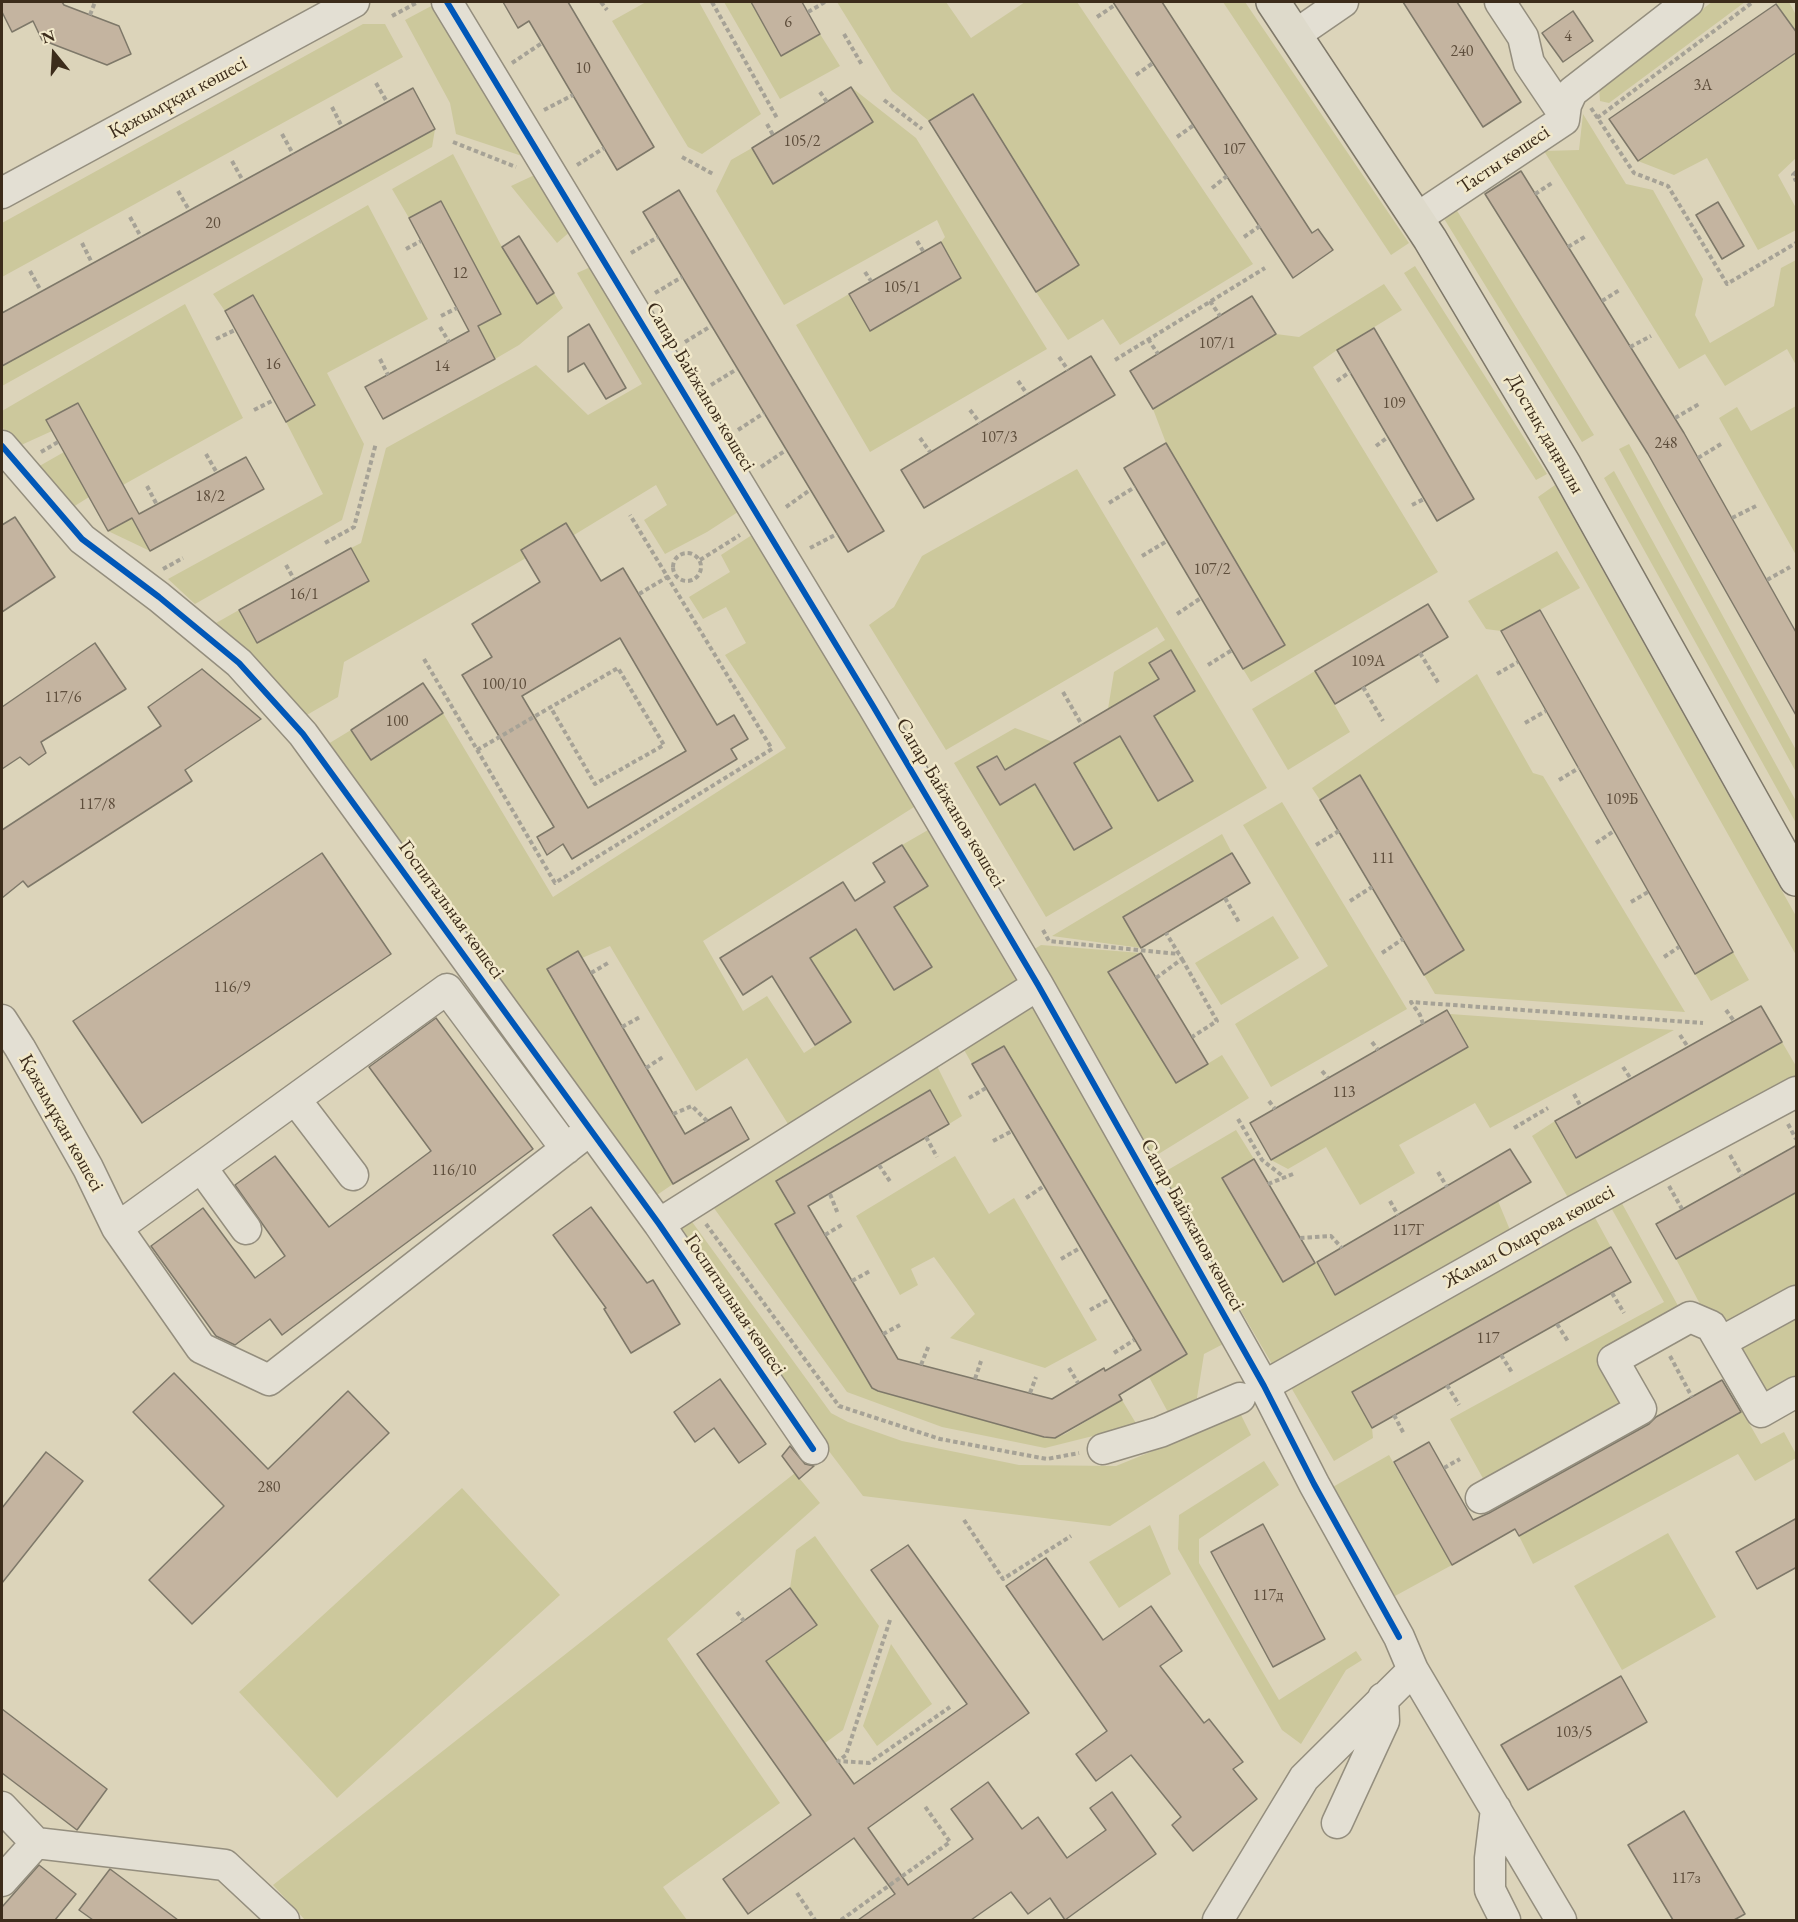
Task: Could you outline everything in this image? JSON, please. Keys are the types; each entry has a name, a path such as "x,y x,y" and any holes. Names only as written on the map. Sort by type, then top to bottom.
{"main road":[{"name":"Достық даңғылы","path":"1274,2 1417,218 1565,466 1791,858"}],"street":[{"name":"Қажымұқан көшесі","path":"2,193 354,2"},
{"name":"Сапар Байжанов көшесі","path":"447,2 774,515 1038,984 1252,1392 1314,1484 1399,1637 1413,1670 1561,1920"},
{"path":"1295,35 1343,2"},
{"path":"1500,2 1523,37 1529,63 1558,106"},
{"name":"Тасты көшесі","path":"1417,218 1564,120 1566,105 1572,92 1688,2"},
{"name":"Госпитальная көшесі","path":"2,446 82,540 203,632 239,663 271,697 329,768 659,1224 813,1449"},
{"path":"659,1224 1038,984"},
{"path":"117,1228 447,988 566,1149 590,1130"},
{"name":"Қажымұқан көшесі","path":"2,1020 88,1168 117,1228 201,1348 269,1380 566,1149"},
{"name":"Жамал Омарова көшесі","path":"1103,1449 1160,1432 1252,1392 1565,1216 1797,1092"},
{"path":"295,1099 353,1175"},
{"path":"201,1167 246,1229"},
{"path":"1721,1342 1797,1301"},
{"path":"1481,1498 1641,1409 1613,1360 1690,1317 1711,1326 1761,1412 1797,1392"},
{"path":"1218,1920 1304,1778 1413,1670"},
{"path":"1338,1823 1384,1721 1383,1698"},
{"path":"2,1807 36,1843 225,1865 284,1920"},
{"path":"1496,1809 1490,1858 1490,1890 1505,1920"},
{"path":"2,1881 36,1843"}],"path":[{"path":"90,15 95,2"},
{"path":"392,16 418,2"},
{"path":"601,2 607,10"},
{"path":"712,2 777,118"},
{"path":"808,12 825,2"},
{"path":"1753,2 1597,118 1634,172 1668,186 1727,284 1797,243"},
{"path":"1097,17 1116,5"},
{"path":"844,34 862,65"},
{"path":"511,64 542,43"},
{"path":"1136,75 1153,63"},
{"path":"376,83 387,102"},
{"path":"820,92 827,102"},
{"path":"544,110 573,95"},
{"path":"884,100 922,129"},
{"path":"332,107 342,127"},
{"path":"766,124 773,135"},
{"path":"1177,137 1194,125"},
{"path":"282,134 293,154"},
{"path":"453,142 517,168"},
{"path":"578,165 604,148"},
{"path":"682,157 713,174"},
{"path":"232,161 243,181"},
{"path":"1797,172 1793,175 1797,181"},
{"path":"1212,188 1227,176"},
{"path":"1535,194 1552,183"},
{"path":"178,191 189,210"},
{"path":"130,217 141,237"},
{"path":"1244,237 1260,226"},
{"path":"1568,247 1586,236"},
{"path":"631,253 658,237"},
{"path":"406,249 421,241"},
{"path":"917,241 923,251"},
{"path":"82,243 92,264"},
{"path":"1114,360 1265,268"},
{"path":"30,271 41,291"},
{"path":"865,272 871,281"},
{"path":"655,293 682,277"},
{"path":"1602,301 1621,289"},
{"path":"1210,301 1220,316"},
{"path":"441,316 457,308"},
{"path":"685,342 711,326"},
{"path":"440,327 449,342"},
{"path":"216,339 235,330"},
{"path":"1630,347 1650,336"},
{"path":"1148,339 1158,354"},
{"path":"1059,357 1068,370"},
{"path":"380,359 388,375"},
{"path":"711,385 737,369"},
{"path":"1337,381 1350,372"},
{"path":"1018,381 1027,394"},
{"path":"254,410 274,400"},
{"path":"1675,418 1699,404"},
{"path":"970,410 980,423"},
{"path":"738,429 764,413"},
{"path":"1376,446 1388,437"},
{"path":"920,438 930,452"},
{"path":"325,543 354,527 376,443"},
{"path":"1698,458 1721,444"},
{"path":"761,467 786,450"},
{"path":"206,454 217,472"},
{"path":"147,486 157,505"},
{"path":"1110,503 1135,487"},
{"path":"700,560 810,490"},
{"path":"1412,505 1424,499"},
{"path":"1732,518 1756,506"},
{"path":"424,659 555,883 771,749 630,515"},
{"path":"810,548 837,534"},
{"path":"1142,556 1167,541"},
{"path":"680,554 695,555 700,560 702,568 694,581 686,582 674,573 672,566 680,554"},
{"path":"286,565 294,579"},
{"path":"1767,580 1790,567"},
{"path":"639,594 674,573"},
{"path":"1177,614 1201,598"},
{"path":"1208,665 1232,650"},
{"path":"1420,653 1439,684"},
{"path":"1497,674 1518,662"},
{"path":"477,750 618,668 664,745 595,784 551,708"},
{"path":"1364,687 1383,721"},
{"path":"1063,692 1082,725"},
{"path":"1526,723 1546,711"},
{"path":"1559,780 1579,768"},
{"path":"1316,845 1339,831"},
{"path":"1596,843 1614,831"},
{"path":"1350,901 1372,887"},
{"path":"1632,902 1648,892"},
{"path":"1225,898 1240,924"},
{"path":"1043,930 1049,941 1179,954"},
{"path":"1166,933 1217,1021 1192,1037"},
{"path":"1382,953 1403,939"},
{"path":"1664,957 1679,947"},
{"path":"1156,978 1182,959"},
{"path":"591,973 608,963"},
{"path":"1423,1024 1411,1002 1703,1023"},
{"path":"1726,1010 1734,1021"},
{"path":"622,1027 640,1017"},
{"path":"1680,1035 1688,1047"},
{"path":"1372,1042 1377,1050"},
{"path":"646,1068 663,1057"},
{"path":"1623,1067 1631,1079"},
{"path":"1322,1071 1328,1078"},
{"path":"969,1098 986,1088"},
{"path":"1574,1094 1581,1107"},
{"path":"1269,1101 1275,1109"},
{"path":"673,1114 692,1106 707,1121"},
{"path":"1514,1128 1548,1108"},
{"path":"1238,1119 1262,1160 1284,1177"},
{"path":"993,1141 1012,1131"},
{"path":"926,1137 936,1157"},
{"path":"879,1165 891,1183"},
{"path":"1438,1172 1447,1187"},
{"path":"1269,1184 1293,1174"},
{"path":"1026,1198 1044,1186"},
{"path":"830,1194 838,1214"},
{"path":"1390,1201 1398,1215"},
{"path":"691,1204 839,1406 940,1439 1047,1459 1103,1449"},
{"path":"825,1235 843,1224"},
{"path":"1300,1238 1330,1236 1342,1248"},
{"path":"1061,1259 1080,1248"},
{"path":"852,1281 870,1271"},
{"path":"1612,1293 1624,1313"},
{"path":"1090,1310 1110,1299"},
{"path":"1557,1323 1569,1343"},
{"path":"883,1334 900,1325"},
{"path":"1114,1353 1134,1340"},
{"path":"921,1365 928,1345"},
{"path":"1677,1352 1669,1357 1692,1397"},
{"path":"1501,1355 1513,1374"},
{"path":"975,1379 981,1361"},
{"path":"1069,1368 1078,1383"},
{"path":"1030,1393 1036,1377"},
{"path":"1447,1385 1459,1405"},
{"path":"1394,1415 1404,1434"},
{"path":"1444,1468 1460,1460"},
{"path":"964,1520 1003,1579 1071,1536"},
{"path":"737,1611 744,1621"},
{"path":"890,1620 846,1755 838,1761 869,1763 950,1707"},
{"path":"841,1920 950,1842 924,1805"},
{"path":"797,1893 815,1920"}],"shaded area":[{"path":"646,2 699,2 761,114 702,154 688,147 612,21"},
{"path":"724,2 751,2 781,56 820,34 840,66 780,99"},
{"path":"837,2 946,2 971,38 1025,2 1077,2 1253,264 1120,345 1103,319 1068,340 1036,292 1079,265 973,94 929,121 892,91"},
{"path":"1223,2 1245,2 1409,243 1391,255"},
{"path":"1712,2 1745,2 1609,103 1600,101 1599,87"},
{"path":"1789,2 1796,15 1796,33 1776,4"},
{"path":"435,4 525,157 456,134 450,103 405,20"},
{"path":"363,24 385,24 403,57 2,277 2,223"},
{"path":"1796,52 1796,158 1778,175 1796,208 1796,230 1758,250 1707,158 1674,175 1638,161"},
{"path":"851,87 916,138 1047,349 870,452 796,325 849,294 871,330 961,278 941,242 945,237 937,220 784,305 716,191 731,160 752,148 773,183 872,123"},
{"path":"1583,114 1626,184 1653,190 1703,279 1695,315 1710,343 1774,306 1781,268 1796,260 1796,365 1787,349 1725,386 1705,354 1679,369 1544,151 1579,150"},
{"path":"435,129 432,147 2,386 2,366"},
{"path":"453,154 502,247 537,303 554,293 563,308 519,345 495,359 478,326 501,314 441,201 409,218 392,189"},
{"path":"541,172 572,230 557,243 511,186"},
{"path":"368,205 428,319 327,373 364,444 342,520 195,604 168,579 323,494 286,422 315,405 253,296 225,311 213,294"},
{"path":"1456,209 1594,435 1582,442 1443,217"},
{"path":"595,265 741,510 707,532 665,554 644,520 667,505 656,485 574,535 566,523 521,550 526,558 344,662 338,697 305,716 250,651 216,623 239,610 257,642 369,581 351,548 361,543 386,448 536,365 588,415 642,384 577,273"},
{"path":"1415,266 1547,474 1536,480 1404,273"},
{"path":"1384,284 1402,310 1313,367 1438,572 1251,682 1243,669 1285,644 1166,443 1153,409 1276,334 1299,337"},
{"path":"185,304 243,418 123,485 78,403 46,420 52,431 19,446 2,427 2,411"},
{"path":"1796,406 1796,555 1719,418 1737,407 1751,431"},
{"path":"1629,444 1796,750 1796,772 1619,449"},
{"path":"64,452 89,497 70,509 36,468"},
{"path":"1077,469 1267,788 1046,917 954,763 1015,728 1053,742 1005,770 996,756 977,767 1000,805 1035,784 1074,850 1112,828 1074,763 1120,736 1158,801 1193,781 1154,716 1195,691 1171,650 1149,663 1159,679 1108,709 1114,672 1165,640 1157,627 946,750 869,625 894,607 922,556"},
{"path":"1614,471 1796,801 1796,823 1604,478"},
{"path":"1555,485 1796,916 1796,955 1538,497"},
{"path":"132,518 150,551 108,531"},
{"path":"755,533 914,807 703,941 743,1011 767,996 804,1053 851,1022 810,958 856,929 894,990 931,967 894,907 902,845 928,830 1017,982 788,1124 747,1058 696,1091 610,946 548,970 673,1184 654,1197 328,744 351,730 371,760 443,713 553,897 786,748 725,655 746,643 726,607 703,619 689,597 730,572 721,555"},
{"path":"1557,551 1580,588 1501,631 1486,629 1468,601"},
{"path":"1315,671 1350,732 1288,770 1252,709"},
{"path":"1477,674 1533,773 1543,776 1685,1012 1435,994 1424,975 1464,950 1361,776 1320,800 1312,788"},
{"path":"1282,802 1407,1009 1271,1087 1235,1024 1328,966 1243,825"},
{"path":"1222,834 1232,853 1124,917 1141,948 1052,936"},
{"path":"1273,916 1299,958 1221,1005 1195,963"},
{"path":"1041,945 1141,953 1109,972 1176,1083 1222,1055 1249,1098 1152,1158 1033,950"},
{"path":"1733,952 1749,980 1711,1001 1695,974"},
{"path":"1031,1003 1227,1342 1204,1354 1196,1404 1170,1416 1149,1377 1186,1354 1004,1046 972,1064 963,1048"},
{"path":"1450,1014 1674,1030 1490,1128 1475,1103 1399,1145 1415,1173 1360,1205 1326,1147 1288,1169 1271,1160 1468,1047"},
{"path":"1782,1042 1796,1066 1796,1076 1570,1201 1532,1136 1555,1121 1576,1158"},
{"path":"936,1064 962,1116 949,1124 929,1090 776,1180 795,1213 776,1224 867,1381 878,1391 1044,1437 1055,1438 1065,1434 1122,1400 1137,1425 1045,1448 942,1427 847,1392 711,1204"},
{"path":"1236,1130 1254,1159 1222,1179 1283,1281 1317,1262 1336,1295 1498,1201 1510,1230 1272,1364 1161,1174"},
{"path":"955,1156 989,1214 1014,1198 1097,1340 1045,1368 950,1338 975,1314 934,1257 911,1269 918,1285 900,1295 856,1216"},
{"path":"1796,1192 1796,1289 1727,1329 1717,1312 1700,1304 1676,1259"},
{"path":"1619,1198 1682,1313 1600,1359 1626,1407 1485,1482 1450,1419 1664,1302 1609,1204"},
{"path":"1593,1214 1611,1247 1352,1392 1372,1428 1373,1438 1334,1461 1289,1384"},
{"path":"690,1219 831,1413 848,1422 902,1441 1019,1465 1116,1466 1241,1415 1251,1435 1110,1526 863,1496 822,1442 675,1228"},
{"path":"1796,1311 1796,1381 1763,1399 1733,1345"},
{"path":"1742,1411 1761,1444 1784,1432 1796,1458 1755,1481 1738,1454 1533,1564 1519,1536"},
{"path":"1389,1455 1452,1565 1395,1596 1331,1488"},
{"path":"1264,1461 1279,1485 1199,1539 1199,1563 1279,1700 1356,1651 1362,1660 1346,1670 1301,1744 1282,1730 1178,1549 1179,1515"},
{"path":"795,1473 820,1503 667,1639 780,1803 663,1887 687,1920 305,1920 273,1885"},
{"path":"462,1488 560,1595 337,1798 239,1692"},
{"path":"1150,1525 1171,1574 1119,1608 1089,1562"},
{"path":"1668,1533 1716,1617 1622,1670 1574,1586"},
{"path":"815,1536 879,1626 843,1730 825,1743 783,1685 751,1672 817,1625 790,1588 796,1550"},
{"path":"891,1644 932,1704 877,1746 863,1726"}],"building":[{"path":"2,2 62,2 64,5 119,26 131,54 107,65 42,40 33,21 12,32 2,12"},
{"path":"503,2 568,2 654,147 617,170 529,21 518,28"},
{"path":"751,2 802,2 820,34 781,56"},
{"path":"1113,2 1162,2 1312,233 1318,229 1333,250 1293,278"},
{"path":"1403,2 1457,2 1521,102 1483,127"},
{"path":"1776,4 1797,33 1797,52 1638,161 1609,119"},
{"path":"1573,11 1593,41 1563,62 1542,33"},
{"path":"851,87 873,122 773,184 752,148"},
{"path":"413,88 435,129 2,366 2,313"},
{"path":"973,94 1079,265 1036,292 929,121"},
{"path":"1521,171 1684,433 1797,634 1797,717 1648,454 1485,194"},
{"path":"679,190 884,531 848,552 643,212"},
{"path":"441,201 501,314 478,326 495,359 383,419 365,387 469,331 409,218"},
{"path":"1718,202 1744,246 1722,259 1696,215"},
{"path":"519,236 554,293 537,304 502,247"},
{"path":"941,242 961,278 870,331 849,294"},
{"path":"253,295 315,405 286,422 225,311"},
{"path":"1252,296 1276,334 1153,409 1130,371"},
{"path":"589,324 626,388 606,399 584,363 568,372 568,337"},
{"path":"1374,328 1474,499 1437,521 1337,350"},
{"path":"1091,356 1115,395 924,508 901,470"},
{"path":"78,403 139,514 246,457 264,489 150,551 132,518 108,531 46,420"},
{"path":"1166,443 1285,645 1243,669 1124,468"},
{"path":"15,517 55,577 2,612 2,525"},
{"path":"566,523 601,581 623,568 717,725 734,715 748,739 731,749 737,759 572,859 563,844 547,855 537,837 554,827 462,675 492,657 472,624 540,582 521,550","holes":["620,638 686,751 588,808 522,696"]},
{"path":"351,548 369,581 257,643 239,610"},
{"path":"1428,604 1448,637 1335,704 1315,671"},
{"path":"1540,610 1733,952 1695,974 1501,631"},
{"path":"95,643 126,689 41,742 46,753 29,765 20,757 2,769 2,707"},
{"path":"1171,650 1195,691 1154,716 1193,781 1158,801 1120,736 1074,763 1112,828 1074,850 1035,784 1000,805 977,767 997,756 1005,770 1159,679 1149,663"},
{"path":"202,669 261,719 185,770 192,781 28,887 23,881 2,898 2,830 161,726 148,707"},
{"path":"423,683 443,713 371,760 351,730"},
{"path":"1360,775 1464,950 1424,975 1320,800"},
{"path":"902,845 928,886 894,907 932,967 894,990 856,929 810,958 851,1022 815,1045 772,976 743,995 720,958 843,882 855,901 885,882 873,863"},
{"path":"322,853 391,954 142,1123 73,1021"},
{"path":"1232,853 1250,883 1141,948 1123,917"},
{"path":"578,951 685,1134 731,1107 749,1139 673,1184 547,969"},
{"path":"1141,953 1208,1064 1176,1083 1108,972"},
{"path":"1761,1006 1782,1042 1576,1158 1555,1121"},
{"path":"1447,1010 1468,1047 1271,1160 1250,1123"},
{"path":"436,1018 533,1149 282,1335 270,1319 235,1345 216,1336 151,1246 203,1208 255,1278 285,1256 235,1185 275,1156 329,1227 431,1151 369,1067"},
{"path":"1004,1046 1187,1354 1119,1395 1122,1400 1055,1438 1044,1437 872,1388 775,1224 795,1213 776,1181 930,1090 949,1124 808,1206 898,1359 1052,1399 1104,1368 1105,1371 1141,1350 972,1064"},
{"path":"1797,1145 1797,1192 1676,1259 1656,1224"},
{"path":"1510,1149 1531,1182 1335,1295 1317,1262"},
{"path":"1254,1159 1315,1263 1283,1282 1222,1178"},
{"path":"591,1207 647,1283 653,1280 680,1324 631,1353 604,1309 606,1308 553,1235"},
{"path":"1611,1247 1631,1282 1372,1428 1352,1392"},
{"path":"174,1373 268,1469 348,1391 389,1433 192,1624 149,1580 224,1506 133,1412"},
{"path":"720,1379 766,1444 739,1463 714,1428 695,1442 674,1412"},
{"path":"1722,1380 1741,1412 1519,1536 1515,1529 1452,1565 1394,1462 1429,1442 1473,1520 1649,1424 1656,1417"},
{"path":"790,1446 805,1464 814,1466 799,1479 782,1456"},
{"path":"46,1452 83,1481 2,1583 2,1508"},
{"path":"1797,1518 1797,1567 1757,1589 1736,1552"},
{"path":"1263,1524 1325,1639 1273,1667 1211,1552"},
{"path":"908,1545 1029,1713 868,1828 908,1885 973,1839 951,1809 988,1782 1022,1829 1038,1817 1067,1858 1106,1830 1090,1808 1112,1792 1156,1854 1065,1920 1050,1898 1028,1914 1011,1892 971,1920 858,1920 895,1894 854,1838 748,1914 723,1879 811,1815 697,1654 790,1588 817,1625 766,1661 854,1784 967,1704 871,1570"},
{"path":"1046,1558 1103,1640 1151,1606 1182,1651 1160,1666 1204,1723 1209,1719 1243,1762 1233,1769 1257,1799 1193,1851 1172,1825 1181,1817 1131,1755 1096,1781 1076,1754 1107,1731 1006,1586"},
{"path":"1621,1676 1647,1722 1528,1790 1501,1745"},
{"path":"2,1709 107,1789 77,1830 2,1773"},
{"path":"1684,1811 1745,1914 1734,1920 1673,1920 1628,1845"},
{"path":"39,1865 76,1894 55,1920 2,1920 2,1907"},
{"path":"110,1869 178,1920 93,1920 79,1910"}],"cycle path":[{"path":"447,2 873,706 1038,985 1264,1386 1314,1484 1399,1637"},
{"path":"2,446 82,539 159,597 239,663 303,734 659,1224 813,1449"}]}
